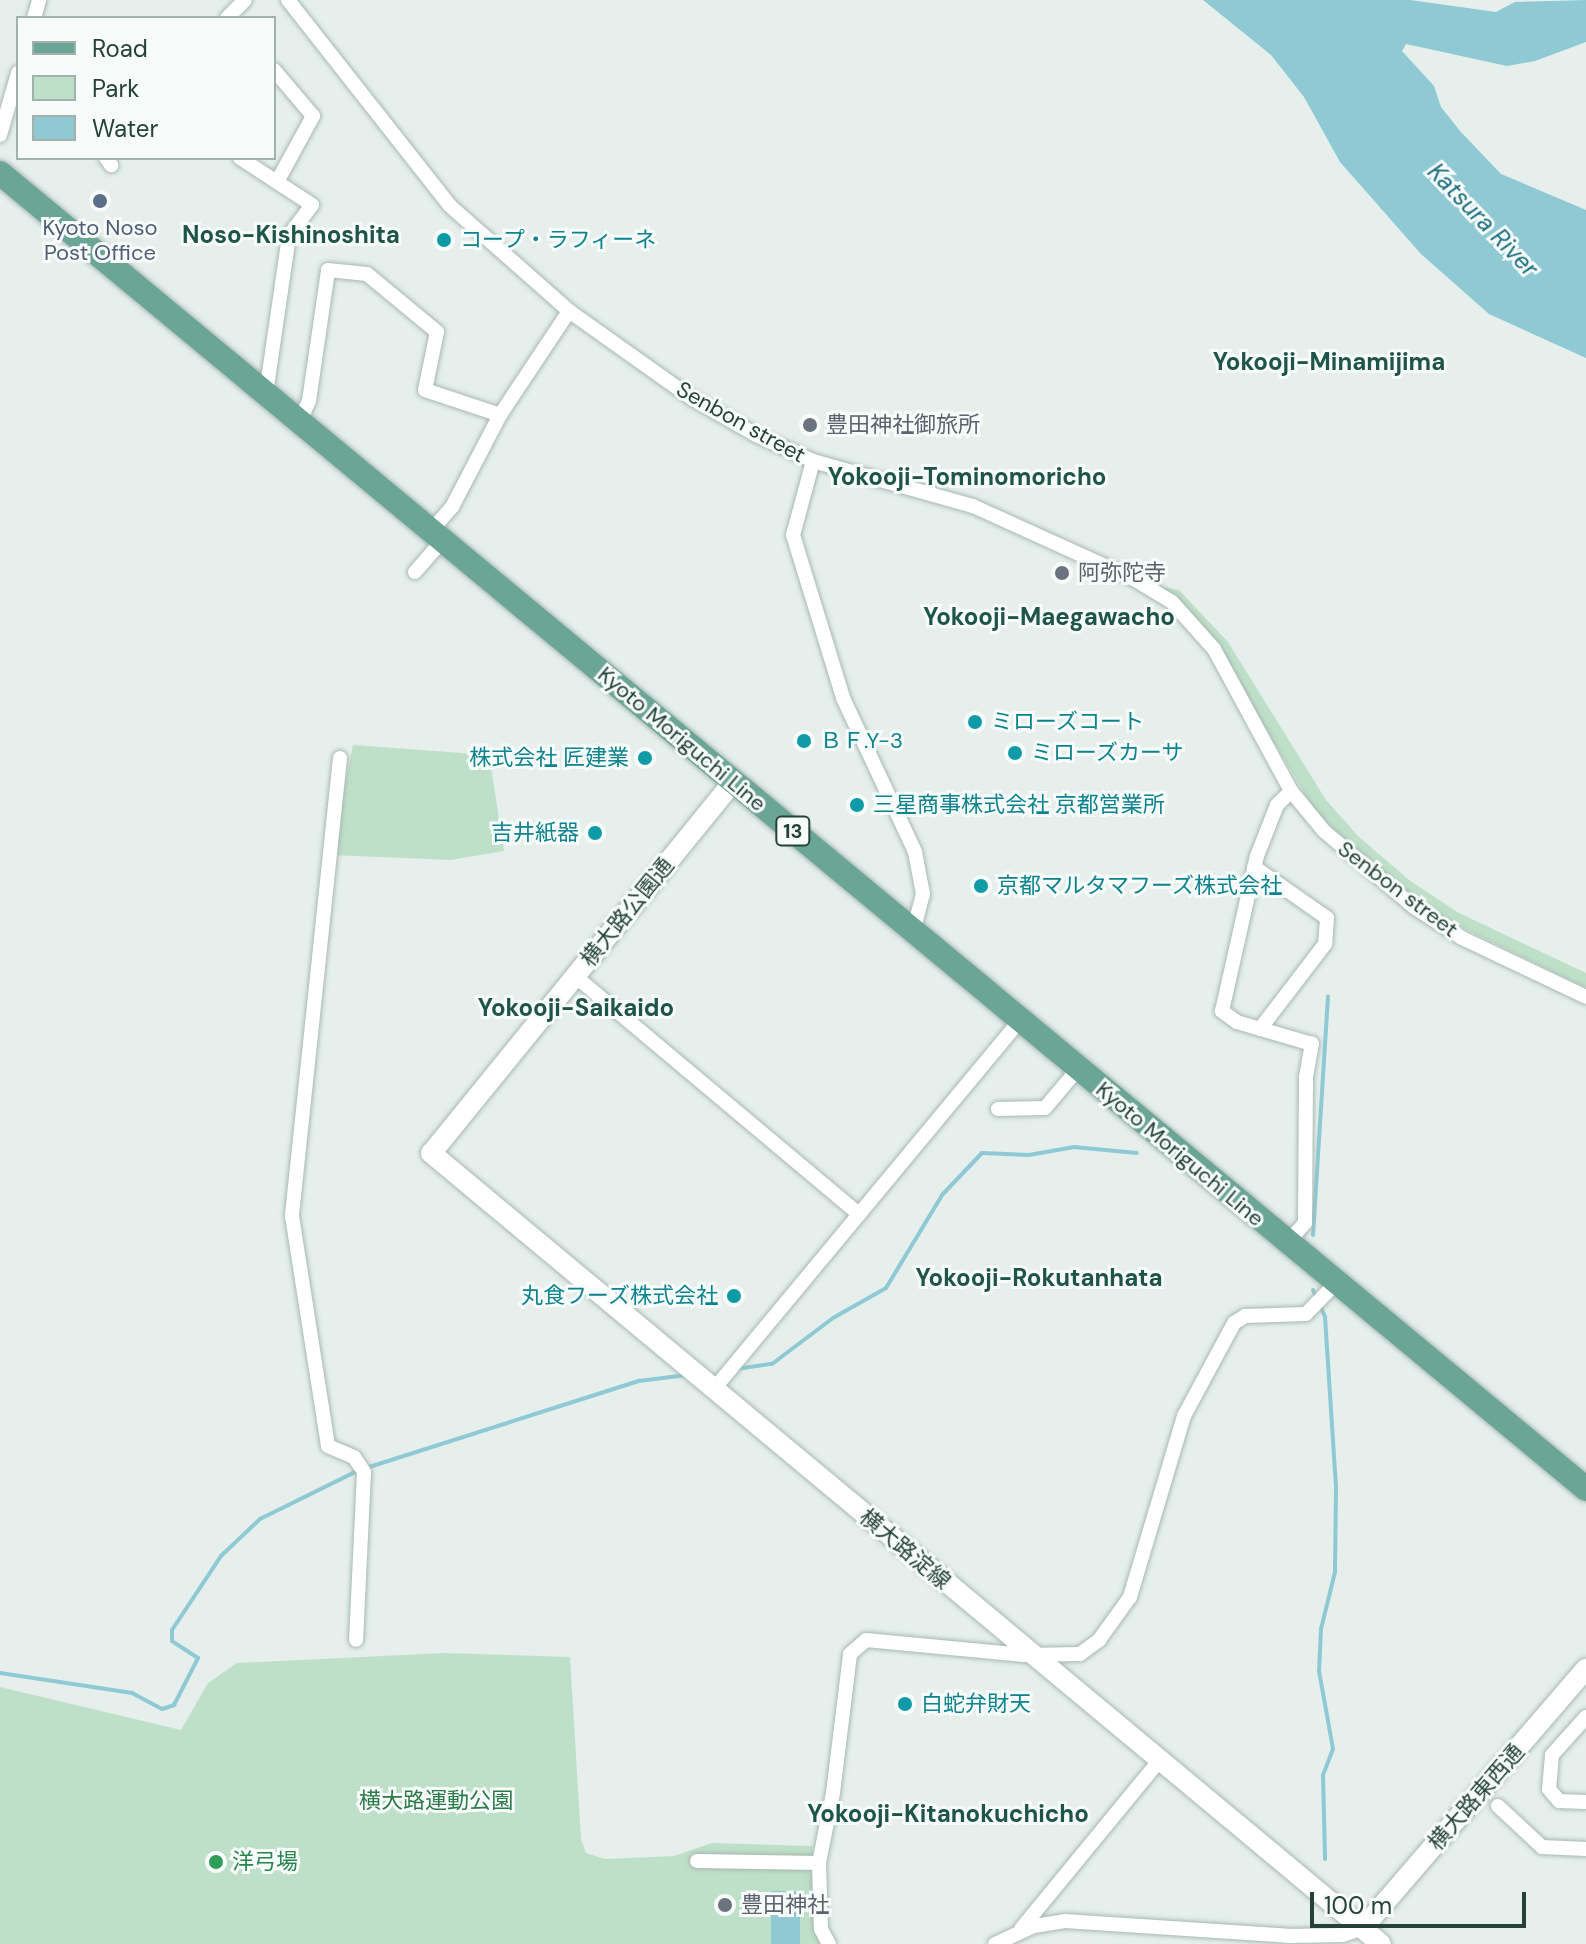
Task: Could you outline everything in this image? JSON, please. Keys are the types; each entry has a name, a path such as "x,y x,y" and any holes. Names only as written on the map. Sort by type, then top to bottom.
{"main road":[{"name":"Kyoto Moriguchi Line","path":"0,173 1287,1243 1330,1289 1586,1489"}],"street":[{"path":"229,16 245,0"},
{"name":"Senbon street","path":"288,0 450,206 569,311 693,399 813,461 973,506 1134,579 1172,602 1214,649 1291,791 1324,831 1414,907 1462,938 1586,997"},
{"path":"276,72 313,116 278,180"},
{"path":"0,135 12,115 16,87"},
{"path":"243,160 312,205 289,236 266,394"},
{"path":"299,423 309,401 328,270 367,274 437,332 425,390 500,415"},
{"path":"415,572 500,415 569,311"},
{"path":"813,461 793,535 843,698 915,852 923,894 913,932"},
{"path":"340,758 292,1216 328,1446 362,1468 356,1640"},
{"name":"横大路公園通","path":"431,1153 733,782"},
{"path":"1287,1243 1305,1223 1306,1077 1312,1044 1260,1029 1222,1011 1254,867 1277,805 1291,791"},
{"path":"1254,867 1327,918 1325,944 1260,1029"},
{"path":"575,976 859,1214"},
{"path":"714,1389 1020,1021"},
{"path":"998,1109 1045,1108 1078,1069"},
{"name":"横大路淀線","path":"431,1153 1381,1944"},
{"path":"829,1944 821,1929 819,1863 833,1793 850,1654 866,1640 1033,1655 1080,1654 1116,1622 1130,1597 1184,1416 1234,1323 1245,1316 1306,1314 1330,1289"},
{"name":"横大路東西通","path":"1363,1928 1586,1669"},
{"name":"横大路東西通","path":"1558,1703 1586,1687"},
{"path":"1586,1717 1552,1755 1549,1789 1559,1801 1586,1802"},
{"path":"1018,1932 1160,1760"},
{"path":"1498,1806 1542,1847 1586,1849"},
{"path":"697,1861 819,1863"},
{"path":"995,1944 1018,1932 1065,1921 1288,1936 1343,1935 1363,1928"}],"green space":[{"path":"1157,586 1179,590 1228,642 1326,800 1358,836 1409,880 1459,913 1586,973 1586,988 1449,921 1401,892 1323,824 1218,649"},
{"path":"353,745 489,755 504,851 451,860 331,855"},
{"name":"横大路運動公園","path":"444,1653 570,1657 581,1839 586,1853 605,1859 674,1856 712,1843 812,1846 822,1944 0,1944 0,1687 181,1730 208,1683 237,1663"}],"water":[{"name":"Katsura River","path":"1203,0 1410,0 1496,12 1515,2 1586,0 1586,42 1535,61 1507,66 1406,44 1402,51 1434,86 1441,107 1460,131 1501,174 1586,210 1586,358 1489,314 1421,254 1340,162 1304,97 1271,55"},
{"path":"771,1891 800,1891 800,1944 771,1944"}],"waterway":[{"path":"1313,1235 1328,996"},
{"path":"735,1369 772,1364 833,1318 886,1288 942,1195 982,1153 1029,1155 1074,1147 1137,1153"},
{"path":"1313,1290 1325,1317 1336,1489 1335,1572 1321,1629 1319,1671 1333,1749 1323,1775 1325,1859"},
{"path":"366,1468 639,1381 687,1375"},
{"path":"0,1673 132,1693 162,1709 174,1705 198,1658 172,1641 172,1630 221,1556 260,1519 357,1471"}],"place":[{"name":"Kyoto Noso Post Office","path":"100,201"},
{"name":"コープ・ラフィーネ","path":"444,240"},
{"name":"豊田神社御旅所","path":"810,425"},
{"name":"阿弥陀寺","path":"1062,573"},
{"name":"ミローズコート","path":"975,722"},
{"name":"ＢＦ.Y-3","path":"804,741"},
{"name":"ミローズカーサ","path":"1015,753"},
{"name":"株式会社 匠建業","path":"645,758"},
{"name":"三星商事株式会社 京都営業所","path":"857,805"},
{"name":"吉井紙器","path":"595,833"},
{"name":"京都マルタマフーズ株式会社","path":"981,886"},
{"name":"丸食フーズ株式会社","path":"734,1296"},
{"name":"白蛇弁財天","path":"905,1704"},
{"name":"洋弓場","path":"216,1862"},
{"name":"豊田神社","path":"725,1905"}],"district":[{"name":"Noso-Kishinoshita","path":"291,235"},
{"name":"Yokooji-Minamijima","path":"1329,362"},
{"name":"Yokooji-Tominomoricho","path":"967,477"},
{"name":"Yokooji-Maegawacho","path":"1049,617"},
{"name":"Yokooji-Saikaido","path":"576,1008"},
{"name":"Yokooji-Rokutanhata","path":"1039,1278"},
{"name":"Yokooji-Kitanokuchicho","path":"948,1814"}]}
